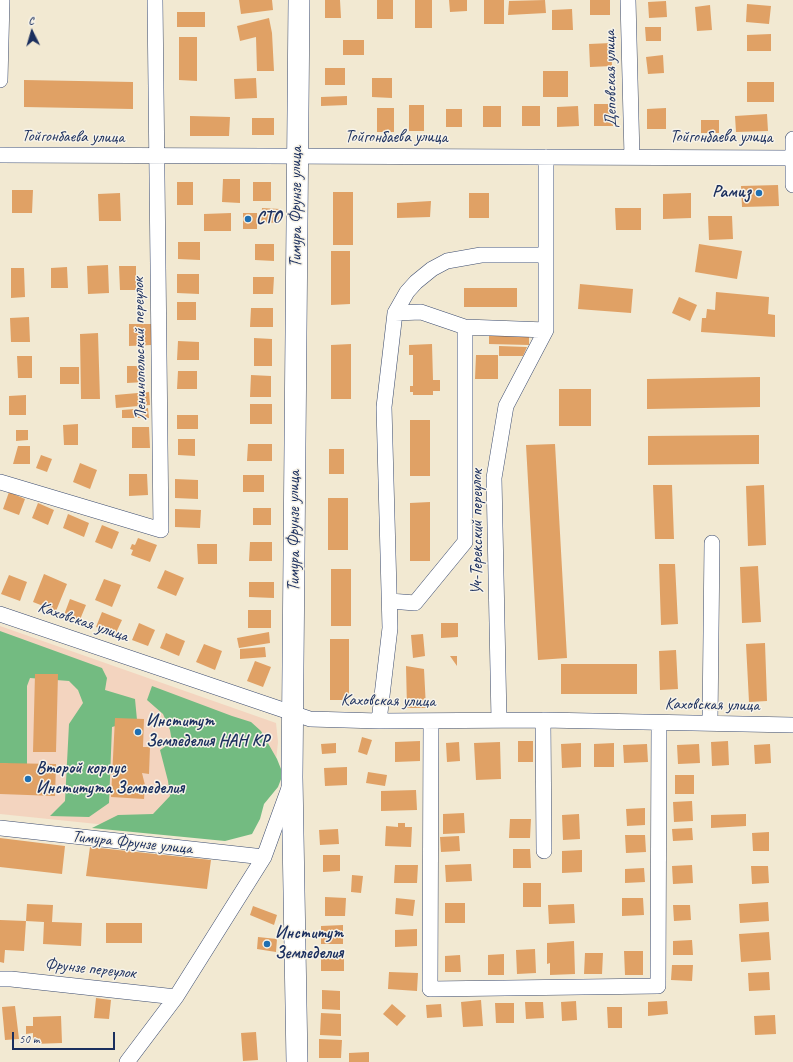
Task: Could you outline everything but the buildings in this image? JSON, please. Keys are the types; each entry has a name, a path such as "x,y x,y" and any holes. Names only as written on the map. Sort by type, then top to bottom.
{"main road":[{"name":"Тимура Фрунзе улица","path":"297,1062 292,777 294,714 298,0"}],"street":[{"path":"0,80 2,0"},
{"name":"Ленинопольский переулок","path":"0,482 162,530 155,0"},
{"name":"Деповская улица","path":"628,0 632,157"},
{"path":"793,139 793,185"},
{"name":"Тойгонбаева улица","path":"0,155 792,158"},
{"name":"Уч-Терекский переулок","path":"500,720 494,478 506,406 546,330 546,157"},
{"path":"379,722 390,628 384,407 395,313 407,292 416,282 432,270 448,261 481,255 546,255"},
{"path":"395,313 422,312 465,327 546,330"},
{"name":"Уч-Терекский переулок","path":"390,601 415,603 465,542 465,327"},
{"path":"710,723 712,543"},
{"name":"Каховская улица","path":"0,614 310,719 379,722 543,720 793,725"},
{"path":"543,720 544,851"},
{"path":"431,721 430,989 658,986 659,723"},
{"path":"127,1062 176,997 264,858 292,777"},
{"name":"Тимура Фрунзе улица","path":"0,828 264,858"},
{"name":"Фрунзе переулок","path":"0,979 176,997"}],"shaded area":[{"name":"Институт Земледелия НАН КР","path":"0,626 276,723 278,742 274,779 244,828 107,825 0,814"}],"green space":[{"path":"0,631 102,668 107,678 105,690 135,699 137,720 112,727 109,803 89,817 50,816 65,801 69,724 83,703 78,690 69,681 30,678 27,686 27,766 0,763"},
{"path":"152,686 251,722 261,731 277,759 283,774 278,787 264,804 260,819 252,834 225,841 92,828 118,815 153,814 170,796 168,781 160,750 172,742 170,730 163,714 147,700"}],"place":[{"name":"Рамиз","path":"759,193"},
{"name":"СТО","path":"248,219"},
{"name":"Институт Земледелия НАН КР","path":"138,732"},
{"name":"Второй корпус Института Земледелия","path":"28,779"},
{"name":"Институт Земледелия","path":"267,944"}]}
